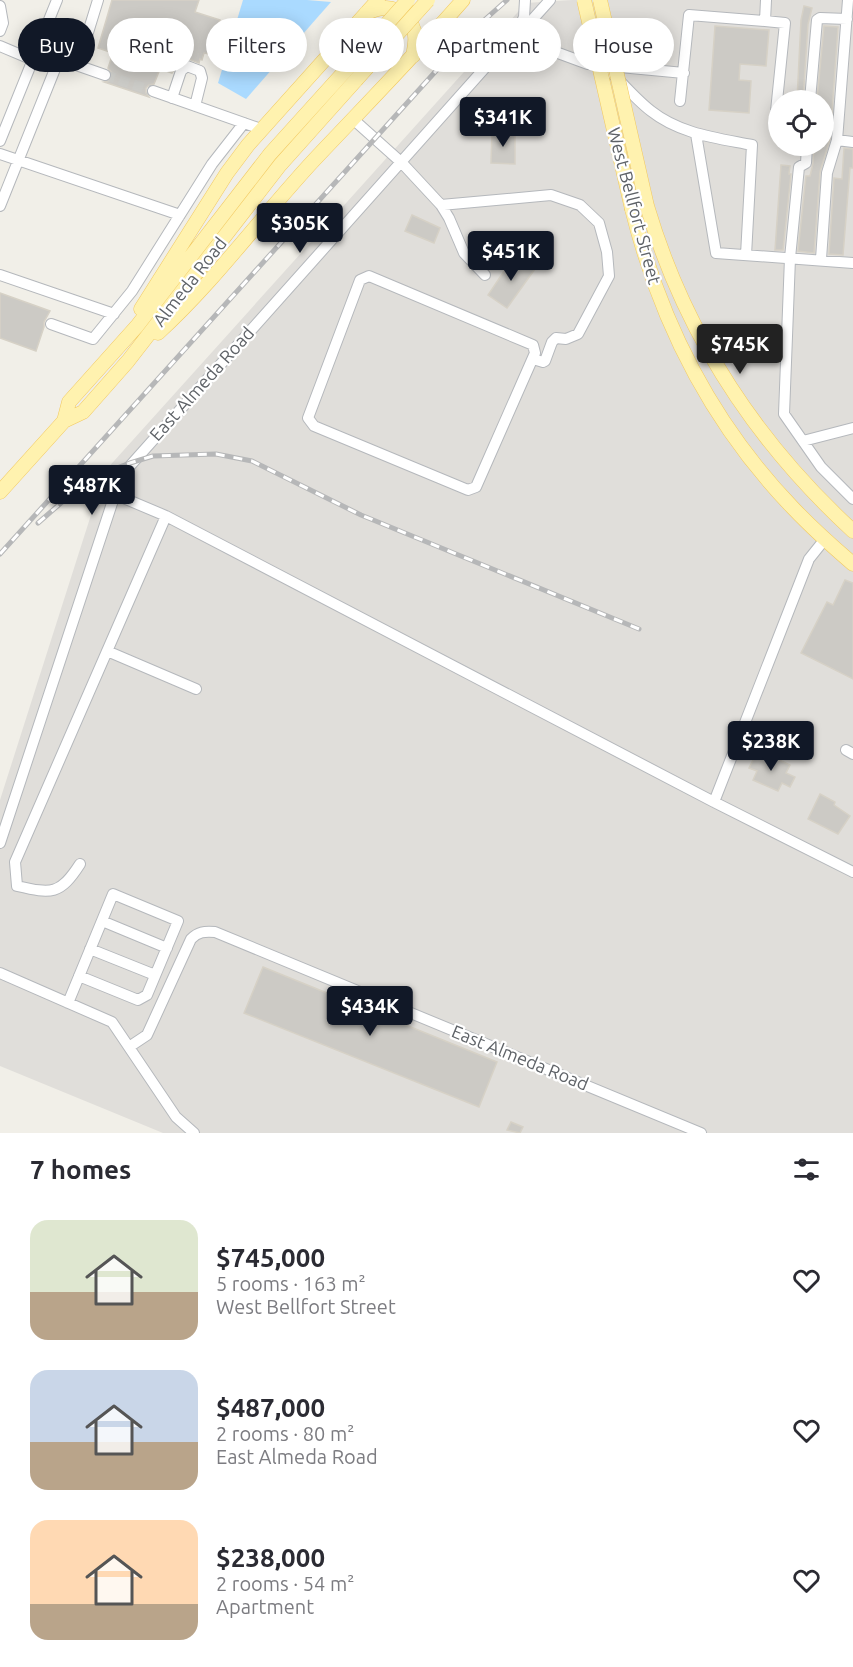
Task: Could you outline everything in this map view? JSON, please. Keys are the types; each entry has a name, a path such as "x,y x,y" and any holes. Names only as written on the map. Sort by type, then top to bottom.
{"main road":[{"path":"109,359 227,173 261,129 368,6 378,0"},
{"name":"Almeda Road","path":"64,421 69,402 137,326 270,154 408,0"},
{"name":"Almeda Road","path":"2,486 64,421 83,412 128,362 269,179 428,0"},
{"path":"128,362 170,322 314,161 412,58 463,0"},
{"name":"West Bellfort Street","path":"584,0 642,249 676,339 709,400 760,471 792,507 853,564"},
{"name":"West Bellfort Street","path":"600,0 647,206 676,287 717,367 749,416 776,452 817,498 853,532"},
{"path":"368,6 394,9 405,16 414,30 416,39 412,58"},
{"path":"838,550 853,532"}],"street":[{"path":"49,18 57,0"},
{"path":"92,18 98,0"},
{"name":"East Almeda Road","path":"524,18 525,0"},
{"name":"East Almeda Road","path":"534,18 550,0"},
{"path":"765,21 766,0"},
{"path":"821,260 827,174 837,140 848,0"},
{"path":"0,6 3,23 0,31"},
{"path":"680,101 689,15 785,23 778,90"},
{"path":"811,90 817,20 820,18 847,19"},
{"path":"0,46 18,51"},
{"path":"172,98 181,71 187,66 195,68 200,71 202,78 195,106"},
{"path":"95,71 105,75"},
{"path":"0,141 27,72"},
{"path":"0,206 54,72"},
{"name":"East Almeda Road","path":"0,843 121,476 130,463 482,72"},
{"path":"611,72 652,111 696,134 752,145 746,255"},
{"path":"674,72 684,73"},
{"path":"153,91 261,129"},
{"path":"354,120 402,163 441,205 464,253 484,275"},
{"path":"51,324 93,339 150,265 212,164 244,123"},
{"path":"696,134 716,254 853,263"},
{"path":"837,140 853,142"},
{"path":"0,154 180,215"},
{"path":"806,156 806,163 799,167 790,258 784,414 821,467 853,499"},
{"path":"441,205 551,195 580,205 599,223 607,252 609,276 578,334 566,339 556,338 545,361 533,359"},
{"path":"150,265 164,273"},
{"path":"0,275 114,314"},
{"path":"369,276 534,345 533,359 476,487 468,490 314,426 308,418 360,280 369,276"},
{"path":"803,441 853,428"},
{"path":"114,494 166,516 714,802 853,872"},
{"path":"80,864 67,884 44,892 17,886 15,862 166,516"},
{"path":"714,802 809,559 825,539"},
{"path":"107,651 196,689"},
{"path":"68,1003 112,894 178,921 147,995 138,1000 79,976"},
{"path":"102,921 167,948"},
{"name":"East Almeda Road","path":"129,1047 147,1035 191,939 196,934 206,931 215,932 700,1133"},
{"path":"90,949 155,975"},
{"path":"0,973 112,1022 176,1117 194,1133"}],"shaded area":[{"path":"572,0 853,0 853,1133 163,1133 0,1066 0,800 105,471 464,72 561,72 561,18 513,18 526,3"}],"water":[{"path":"243,0 331,2 307,29 307,18 238,18"},
{"path":"221,72 270,72 246,99 218,83"}],"building":[{"path":"112,0 199,0 195,12 214,18 206,18 206,53 204,53 199,63 194,61 194,18 107,18 107,51 98,48"},
{"path":"804,6 812,8 808,24 804,90 798,90 801,20"},
{"path":"715,26 769,30 766,66 740,64 739,80 751,81 749,113 709,110"},
{"path":"824,26 838,27 834,90 818,90"},
{"path":"159,72 154,84 146,88 149,97 104,82 109,81 112,73"},
{"path":"492,132 515,133 515,164 491,163"},
{"path":"844,148 853,149 853,168 850,168 843,255 829,254 834,178 842,179"},
{"path":"813,156 825,156 820,172 814,253 798,251 806,176 810,176"},
{"path":"781,165 790,166 789,174 791,174 783,250 775,250"},
{"path":"412,215 440,228 434,243 405,231"},
{"path":"515,255 535,269 507,308 488,295"},
{"path":"0,293 50,311 44,322 36,351 0,338"},
{"path":"845,580 853,583 853,679 801,653 827,602 833,605"},
{"path":"757,752 764,756 765,753 790,765 786,773 795,777 790,787 782,783 778,791 753,780 757,771 749,768"},
{"path":"820,794 835,802 834,805 850,816 838,834 808,819"},
{"path":"263,967 497,1062 479,1107 244,1013"},
{"path":"511,1122 523,1127 520,1133 507,1130"}],"tunnel":[{"path":"105,75 153,91"}],"railway":[{"path":"0,554 472,31 507,0"},
{"path":"38,523 77,489 96,476 153,456 216,454 252,461 361,515 639,629"}]}
